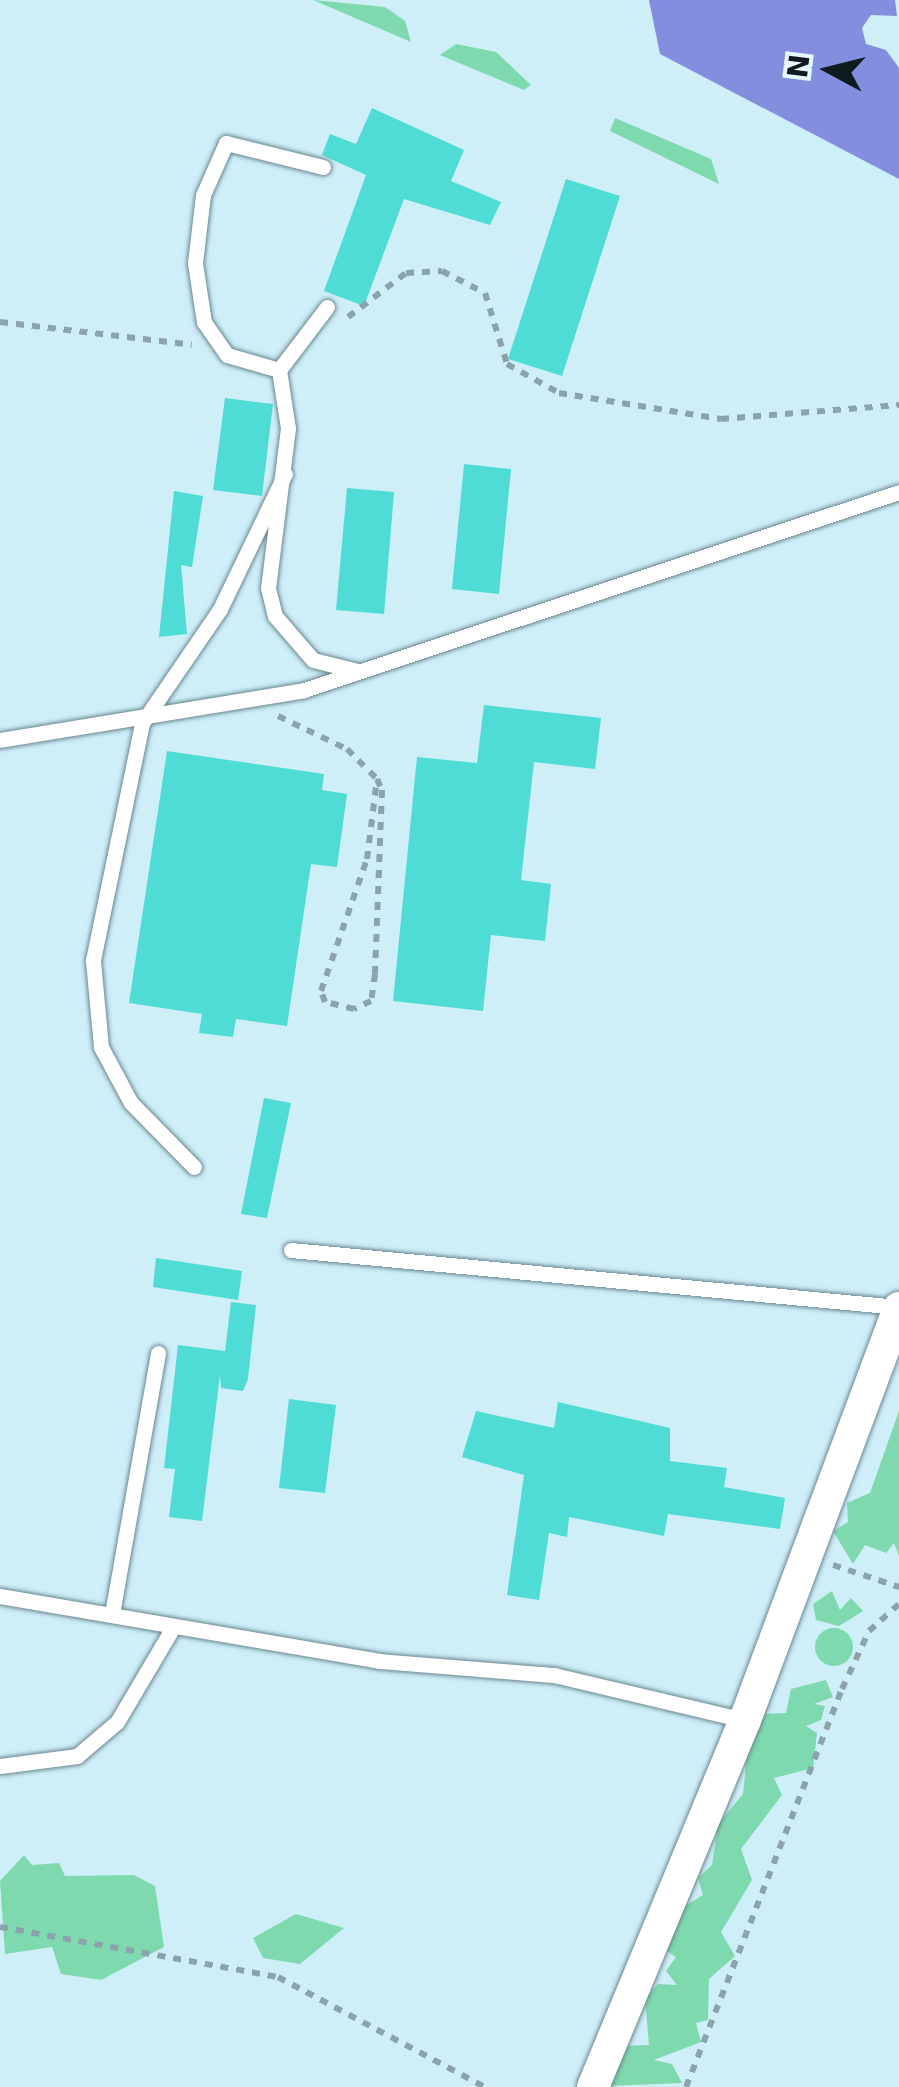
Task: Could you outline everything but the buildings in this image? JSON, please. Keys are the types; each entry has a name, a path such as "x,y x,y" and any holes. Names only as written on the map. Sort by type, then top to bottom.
{"street":[{"path":"592,2087 744,1720 899,1307"}],"lane":[{"path":"279,370 223,349 204,322 195,263 211,160 226,142 323,167"},
{"path":"327,307 279,370 285,474 268,588 276,616 313,660 361,672"},
{"path":"194,1168 131,1103 101,1047 91,983 142,723 220,610 285,474"},
{"path":"0,740 52,727 142,723 268,698 361,672 899,492"},
{"path":"292,1250 899,1307"},
{"path":"112,1614 158,1352"},
{"path":"0,1596 112,1614 172,1629 554,1674 744,1720"},
{"path":"0,1766 78,1756 117,1722 172,1629"}],"path":[{"path":"313,328 358,313 406,273 442,270 485,293 507,364 559,393 721,419 899,405"},
{"path":"0,322 223,349"},
{"path":"268,698 291,727 347,750 377,779 384,813 380,937 371,1001 354,1010 324,1002 320,991 367,858 377,779"},
{"path":"808,1557 899,1587"},
{"path":"890,1583 899,1579"},
{"path":"686,2087 842,1689 869,1631 899,1604"},
{"path":"0,1927 278,1977 488,2087"}],"green space":[{"path":"313,0 385,7 405,21 411,42"},
{"path":"456,44 496,52 531,85 524,90 440,55"},
{"path":"615,118 711,159 719,184 610,131"},
{"path":"899,1411 899,1556 894,1543 886,1553 865,1545 853,1564 833,1531 848,1522 847,1503 870,1493"},
{"path":"832,1591 840,1610 851,1598 863,1611 839,1626 816,1620 813,1604"},
{"path":"834,1628 848,1633 853,1647 848,1661 834,1666 820,1661 815,1647 820,1633"},
{"path":"826,1680 833,1697 814,1704 825,1706 821,1720 806,1726 817,1733 813,1768 774,1778 782,1795 741,1849 752,1880 721,1932 735,1956 709,1979 708,2020 696,2023 701,2042 654,2060 672,2064 682,2083 608,2086 620,2046 649,2045 645,1998 658,1984 677,1985 666,1971 676,1957 665,1950 680,1909 703,1895 698,1878 712,1865 718,1824 743,1794 748,1744 766,1714 786,1713 791,1689"},
{"path":"24,1855 32,1865 59,1863 65,1876 134,1875 155,1886 164,1947 101,1980 61,1974 52,1947 5,1954 0,1881"},
{"path":"296,1914 344,1928 300,1964 263,1958 253,1938"}],"water":[{"path":"649,0 895,0 897,16 871,15 862,28 866,44 886,50 899,68 899,179 660,54"}]}
